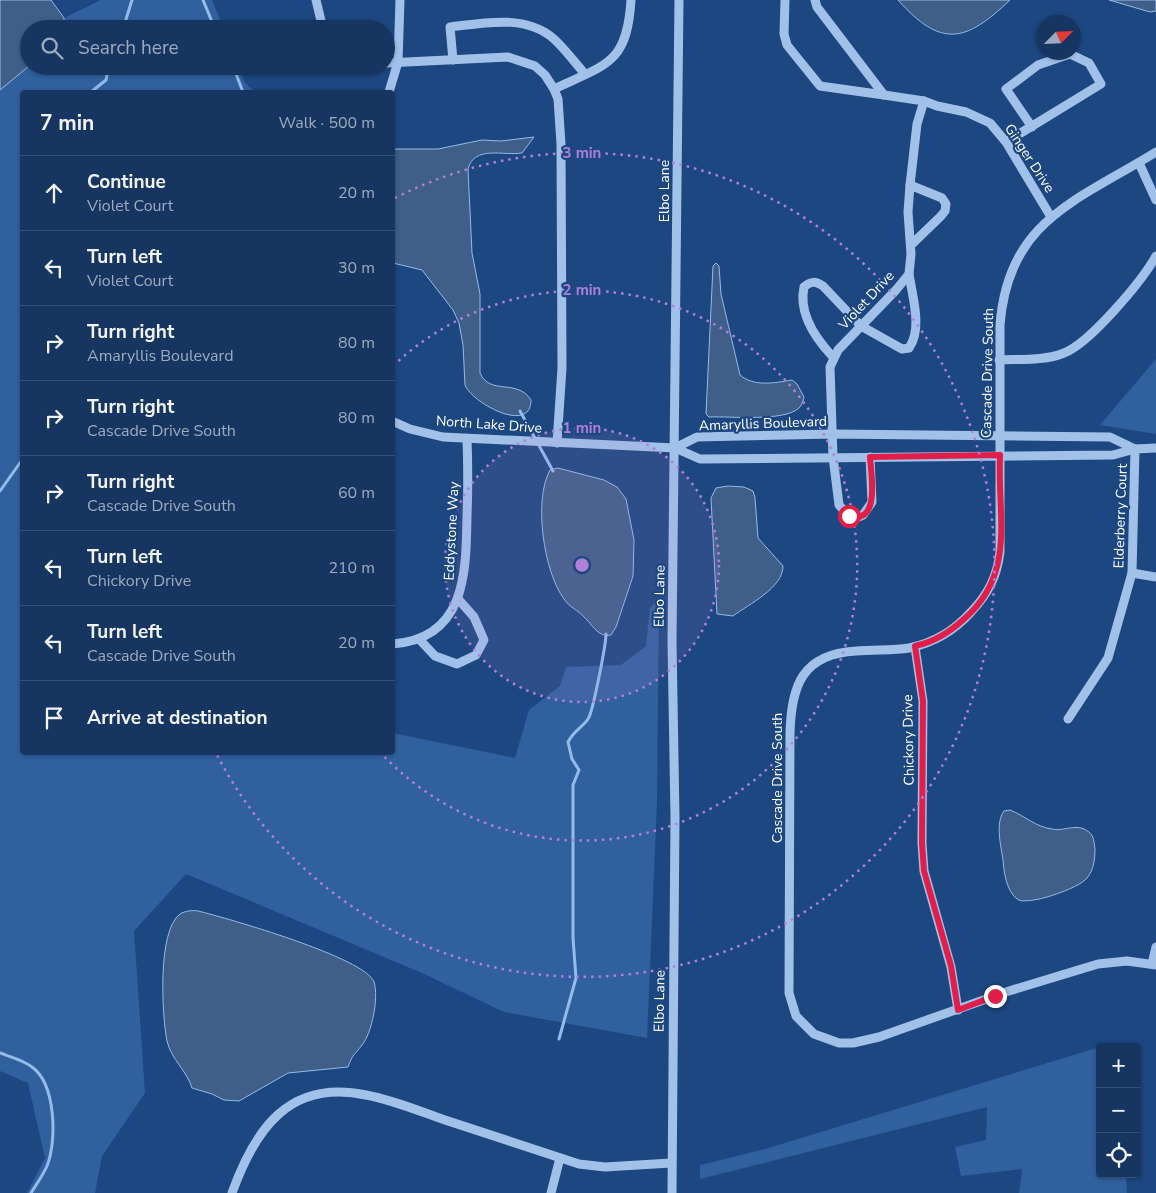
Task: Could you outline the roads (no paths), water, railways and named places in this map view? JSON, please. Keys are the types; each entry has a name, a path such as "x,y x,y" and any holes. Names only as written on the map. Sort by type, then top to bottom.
{"street":[{"path":"316,0 321,20"},
{"path":"395,72 398,62 400,0"},
{"path":"554,89 604,64 622,47 627,36 631,0"},
{"name":"Elbo Lane","path":"672,1193 675,817 672,641 679,0"},
{"name":"Ginger Drive","path":"785,0 784,34 788,45 820,86 924,101 979,116 990,123 1006,142 1051,217"},
{"path":"815,0 817,7 884,95"},
{"path":"453,60 450,27 498,22 529,24 553,38 585,74"},
{"path":"1006,142 1032,127 1101,84 1089,63 1070,54 1038,65 1006,89 1032,127"},
{"path":"395,62 495,57 522,60 535,66 545,75 554,89 558,99 561,144 562,368 557,443"},
{"path":"390,90 394,75"},
{"name":"Violet Drive","path":"833,357 909,274 911,245 908,212 910,185 917,124 924,101"},
{"path":"1156,152 1139,163 1156,200"},
{"name":"Cascade Drive South","path":"1139,163 1051,217 1024,246 1011,270 1001,311 999,360 1001,541 999,563 992,585 977,606 958,625 935,640 915,646 831,655 808,669 794,692 790,734 789,993 796,1016 814,1034 839,1043 866,1041 1098,964 1127,961 1154,965"},
{"path":"910,185 942,198 946,204 945,211 941,216 911,245"},
{"path":"999,360 1052,356 1074,348 1105,319 1156,256"},
{"path":"870,457 872,502 863,515 856,518 843,511 840,505 833,457 830,367 833,357 821,344 808,322 804,303 804,288 810,283 817,282 861,326 902,349 909,348 914,342 915,312 909,274"},
{"name":"North Lake Drive","path":"395,422 426,434 467,439 528,440 675,448"},
{"name":"Amaryllis Boulevard","path":"675,448 697,437 833,434 1110,437 1136,449"},
{"name":"Eddystone Way","path":"395,644 420,639 443,623 459,600 464,573 468,528 467,439"},
{"name":"Amaryllis Boulevard","path":"675,448 700,460 1000,455 1113,456 1136,449 1156,448"},
{"name":"Elderberry Court","path":"1068,719 1108,658 1132,573 1136,449"},
{"path":"1132,573 1156,577"},
{"path":"420,639 435,656 457,664 476,655 484,640 474,616 459,600"},
{"name":"Chickory Drive","path":"915,646 923,701 922,843 924,871 951,966 958,1010"},
{"path":"1154,965 1156,947"},
{"path":"232,1193 253,1143 273,1118 300,1100 332,1092 349,1092 384,1100 579,1164 605,1167 671,1164"},
{"path":"551,1193 560,1158"}],"waterway":[{"path":"126,20 132,0"},
{"path":"203,0 211,20"},
{"path":"94,90 106,80 107,75"},
{"path":"236,75 242,90"},
{"path":"520,411 553,471"},
{"path":"0,491 20,463"},
{"path":"559,1039 576,978 573,938 573,785 579,770 572,759 568,742 586,722 590,714 599,678 606,634"},
{"path":"0,1053 32,1067 40,1075 50,1099 53,1128 50,1155 47,1166 31,1193"}]}
